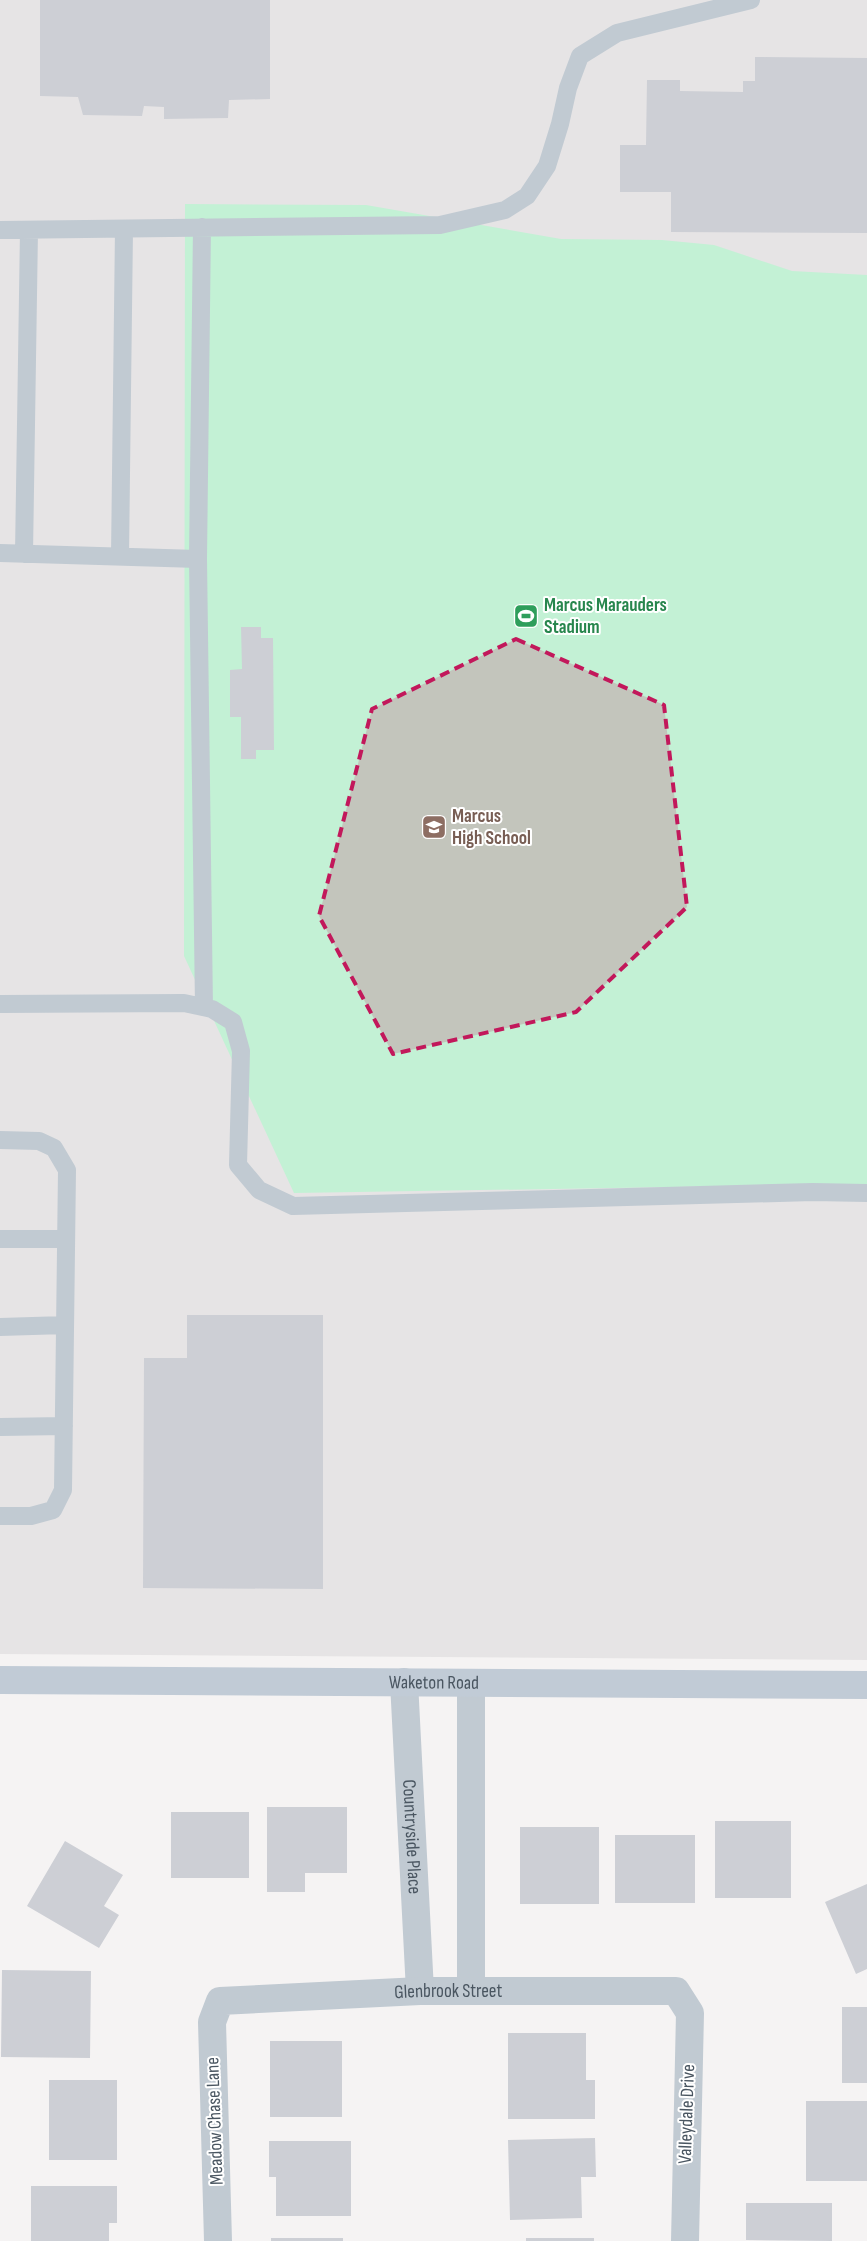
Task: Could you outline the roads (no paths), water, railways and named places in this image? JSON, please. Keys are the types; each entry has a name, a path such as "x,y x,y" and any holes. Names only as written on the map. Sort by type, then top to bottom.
{"street":[{"name":"Waketon Road","path":"0,1680 867,1685"},
{"name":"Countryside Place","path":"404,1682 420,1991"},
{"path":"471,1683 471,1991"},
{"name":"Glenbrook Street","path":"220,2002 420,1991 676,1991"},
{"name":"Valleydale Drive","path":"676,1991 690,2012 685,2241"},
{"name":"Meadow Chase Lane","path":"218,2241 212,2022 220,2002"}],"lane":[{"path":"0,230 440,225 505,210 527,196 547,166 560,124 568,88 580,56 617,33 752,0"},
{"path":"202,228 198,559 204,1007"},
{"path":"120,556 124,229"},
{"path":"24,554 29,230"},
{"path":"0,553 198,559"},
{"path":"0,1004 184,1003 212,1009 233,1022 241,1051 238,1165 259,1190 293,1206 813,1192 867,1193"},
{"path":"0,1140 39,1141 54,1148 67,1170 63,1490 53,1510 31,1516 0,1516"},
{"path":"0,1239 66,1239"},
{"path":"0,1327 65,1325"},
{"path":"0,1426 64,1426"}],"place":[{"name":"Marcus Marauders Stadium","path":"526,616"},
{"name":"Marcus High School","path":"434,827"}]}
